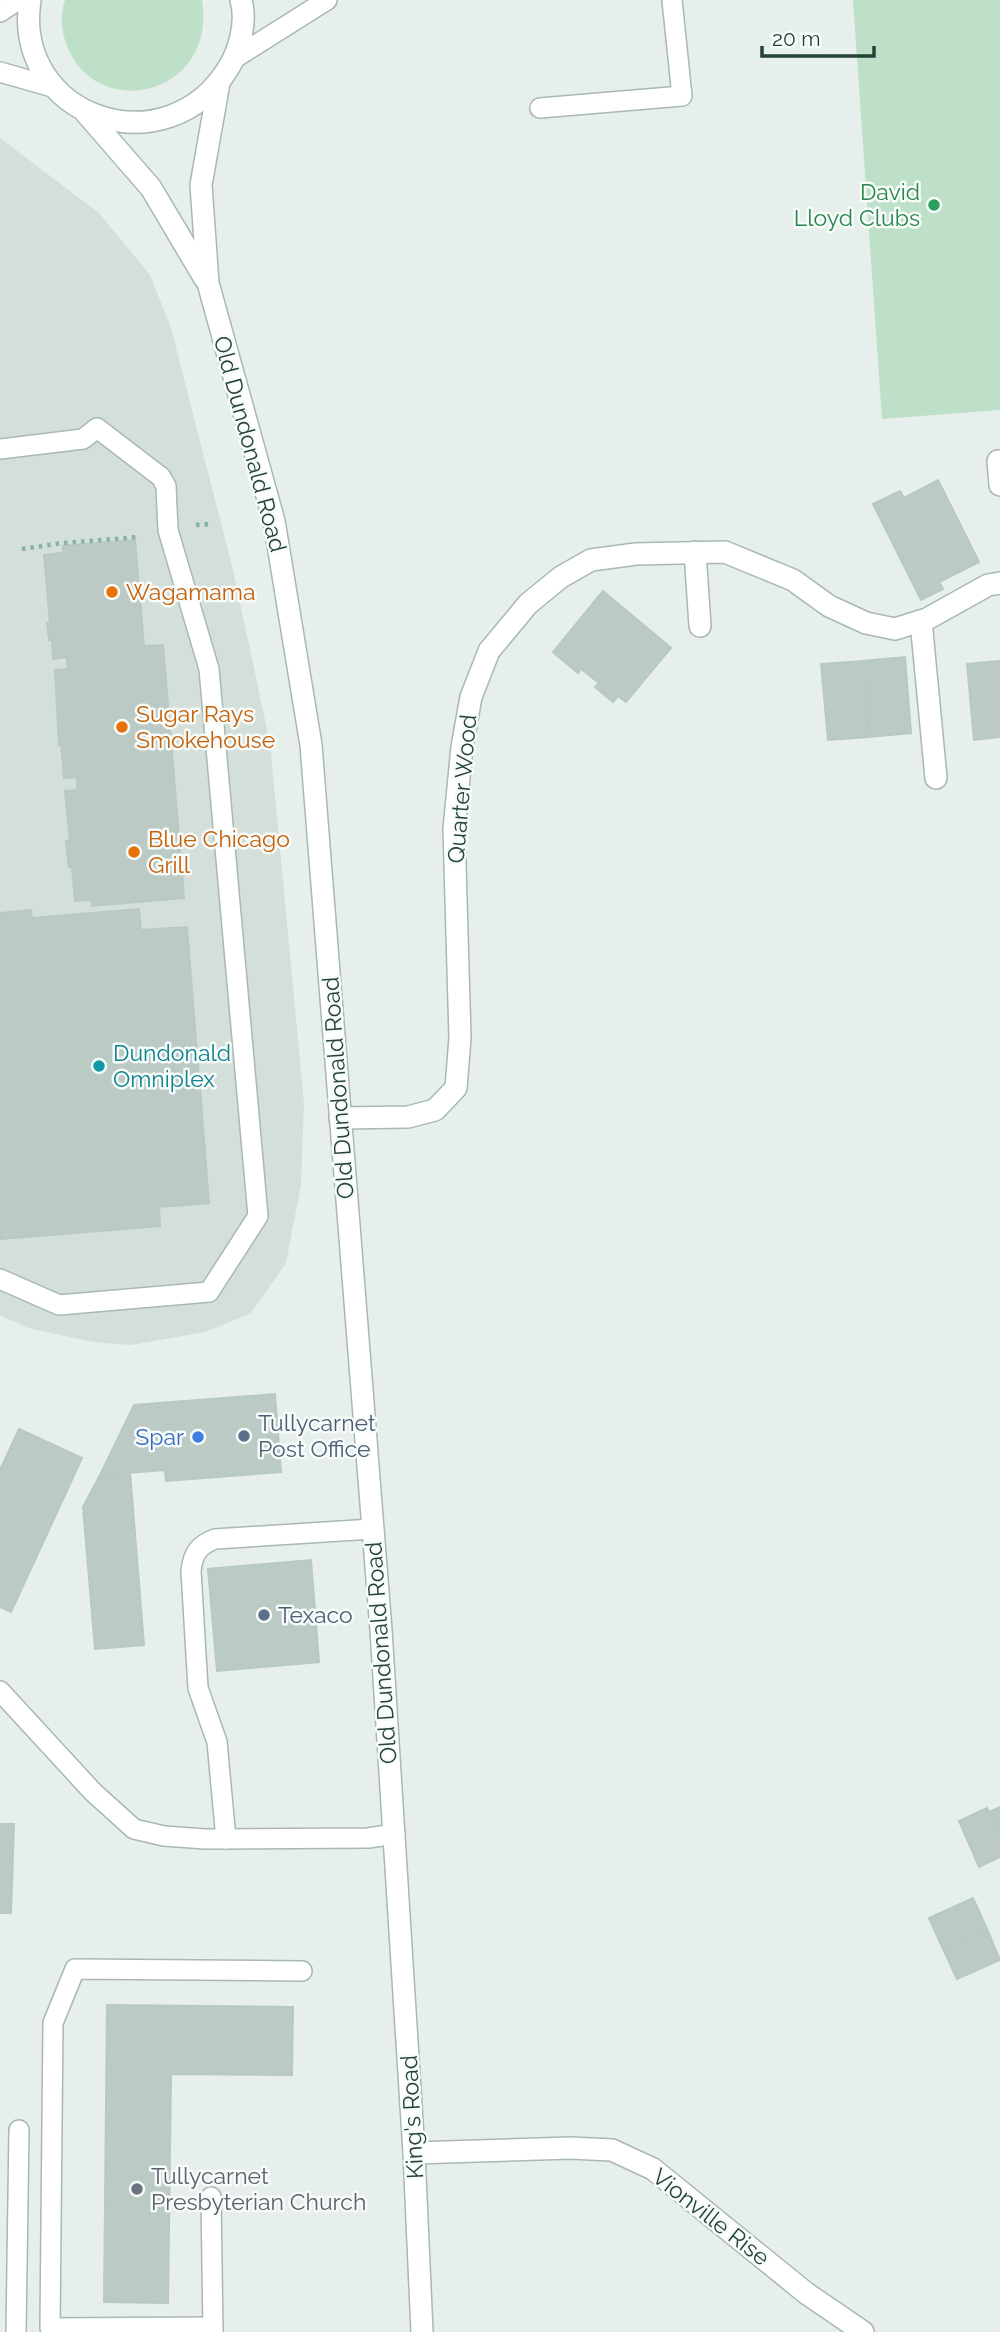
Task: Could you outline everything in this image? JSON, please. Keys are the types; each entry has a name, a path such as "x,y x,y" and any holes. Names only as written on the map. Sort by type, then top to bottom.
{"street":[{"path":"30,0 28,12 31,38 41,66 56,89 83,110 111,121 138,124 161,121 191,108 219,83 235,58 242,34 241,0"},
{"name":"Old Dundonald Road","path":"219,83 201,185 208,283 274,521 309,732 381,1630 399,1903"},
{"name":"Old Dundonald Road","path":"83,110 151,188 208,283"},
{"path":"998,461 1000,485"},
{"path":"695,552 700,626"},
{"name":"Quarter Wood","path":"340,1118 417,1115 435,1110 456,1088 460,1038 454,829 462,747 471,697 489,651 527,604 562,577 591,560 636,554 725,552 793,580 829,606 866,623 895,629 921,621 988,585 1000,583"},
{"path":"921,621 936,778"},
{"name":"King's Road","path":"399,1903 422,2332"},
{"name":"Vionville Rise","path":"414,2152 570,2148 612,2150 653,2169 806,2292 863,2332"}],"lane":[{"path":"0,12 18,0"},
{"path":"235,58 327,0"},
{"path":"540,108 682,96 672,0"},
{"path":"0,72 56,89"},
{"path":"0,449 83,439 97,428 161,477 166,486 168,530 209,669 258,1216 209,1292 60,1305 0,1279"},
{"path":"226,1839 221,1762 212,1723 198,1688 191,1571 196,1550 215,1539 372,1529"},
{"path":"0,1691 93,1792 134,1829 164,1836 226,1839 368,1838 395,1835"},
{"path":"211,2197 213,2330 50,2328 53,2023 75,1969 302,1971"},
{"path":"16,2332 19,2130"}],"path":[{"path":"22,549 137,536 146,541"}],"shaded area":[{"path":"0,138 99,213 150,275 171,328 233,570 270,743 304,1103 301,1185 286,1263 251,1313 206,1332 130,1345 93,1342 28,1328 0,1315"}],"green space":[{"path":"65,0 202,0 202,34 191,60 172,78 148,89 122,90 98,82 77,65 63,32 62,14"},
{"name":"David Lloyd Clubs","path":"853,0 1000,0 1000,410 882,419"}],"building":[{"path":"938,480 979,562 939,582 943,589 921,600 873,504 900,491 904,498"},
{"path":"135,540 144,646 163,645 184,898 92,906 92,900 75,901 72,867 69,867 66,841 70,841 65,791 77,790 77,777 64,778 61,744 59,745 55,670 68,669 67,657 53,659 52,640 49,640 44,555 63,553 63,546"},
{"path":"603,591 671,648 626,702 618,696 613,702 595,687 599,683 581,669 578,673 553,652"},
{"path":"905,657 911,733 869,737 863,661"},
{"path":"863,661 869,737 828,740 821,664"},
{"path":"1000,661 1000,737 974,740 967,664"},
{"name":"Dundonald Omniplex","path":"139,909 141,930 187,927 209,1203 159,1207 160,1226 0,1239 0,913 31,910 32,918"},
{"name":"Spar","path":"275,1394 281,1472 166,1481 165,1470 100,1475 134,1405"},
{"path":"19,1429 82,1458 11,1612 0,1607 0,1470"},
{"path":"130,1472 144,1645 95,1649 83,1507 100,1475"},
{"name":"Texaco","path":"311,1560 319,1662 217,1671 208,1569"},
{"path":"1000,1807 1000,1836 989,1812"},
{"path":"987,1808 1000,1836 1000,1857 979,1867 959,1821"},
{"path":"0,1824 14,1824 11,1913 0,1913"},
{"path":"973,1898 987,1929 943,1949 929,1918"},
{"path":"987,1929 1000,1960 957,1979 943,1949"},
{"name":"Tullycarnet Presbyterian Church","path":"107,2005 293,2007 292,2075 171,2074 168,2303 104,2302"}],"place":[{"name":"David Lloyd Clubs","path":"934,205"},
{"name":"Wagamama","path":"112,592"},
{"name":"Sugar Rays Smokehouse","path":"122,727"},
{"name":"Blue Chicago Grill","path":"134,852"},
{"name":"Dundonald Omniplex","path":"99,1066"},
{"name":"Tullycarnet Post Office","path":"244,1436"},
{"name":"Spar","path":"198,1437"},
{"name":"Texaco","path":"264,1615"},
{"name":"Tullycarnet Presbyterian Church","path":"137,2189"}]}
